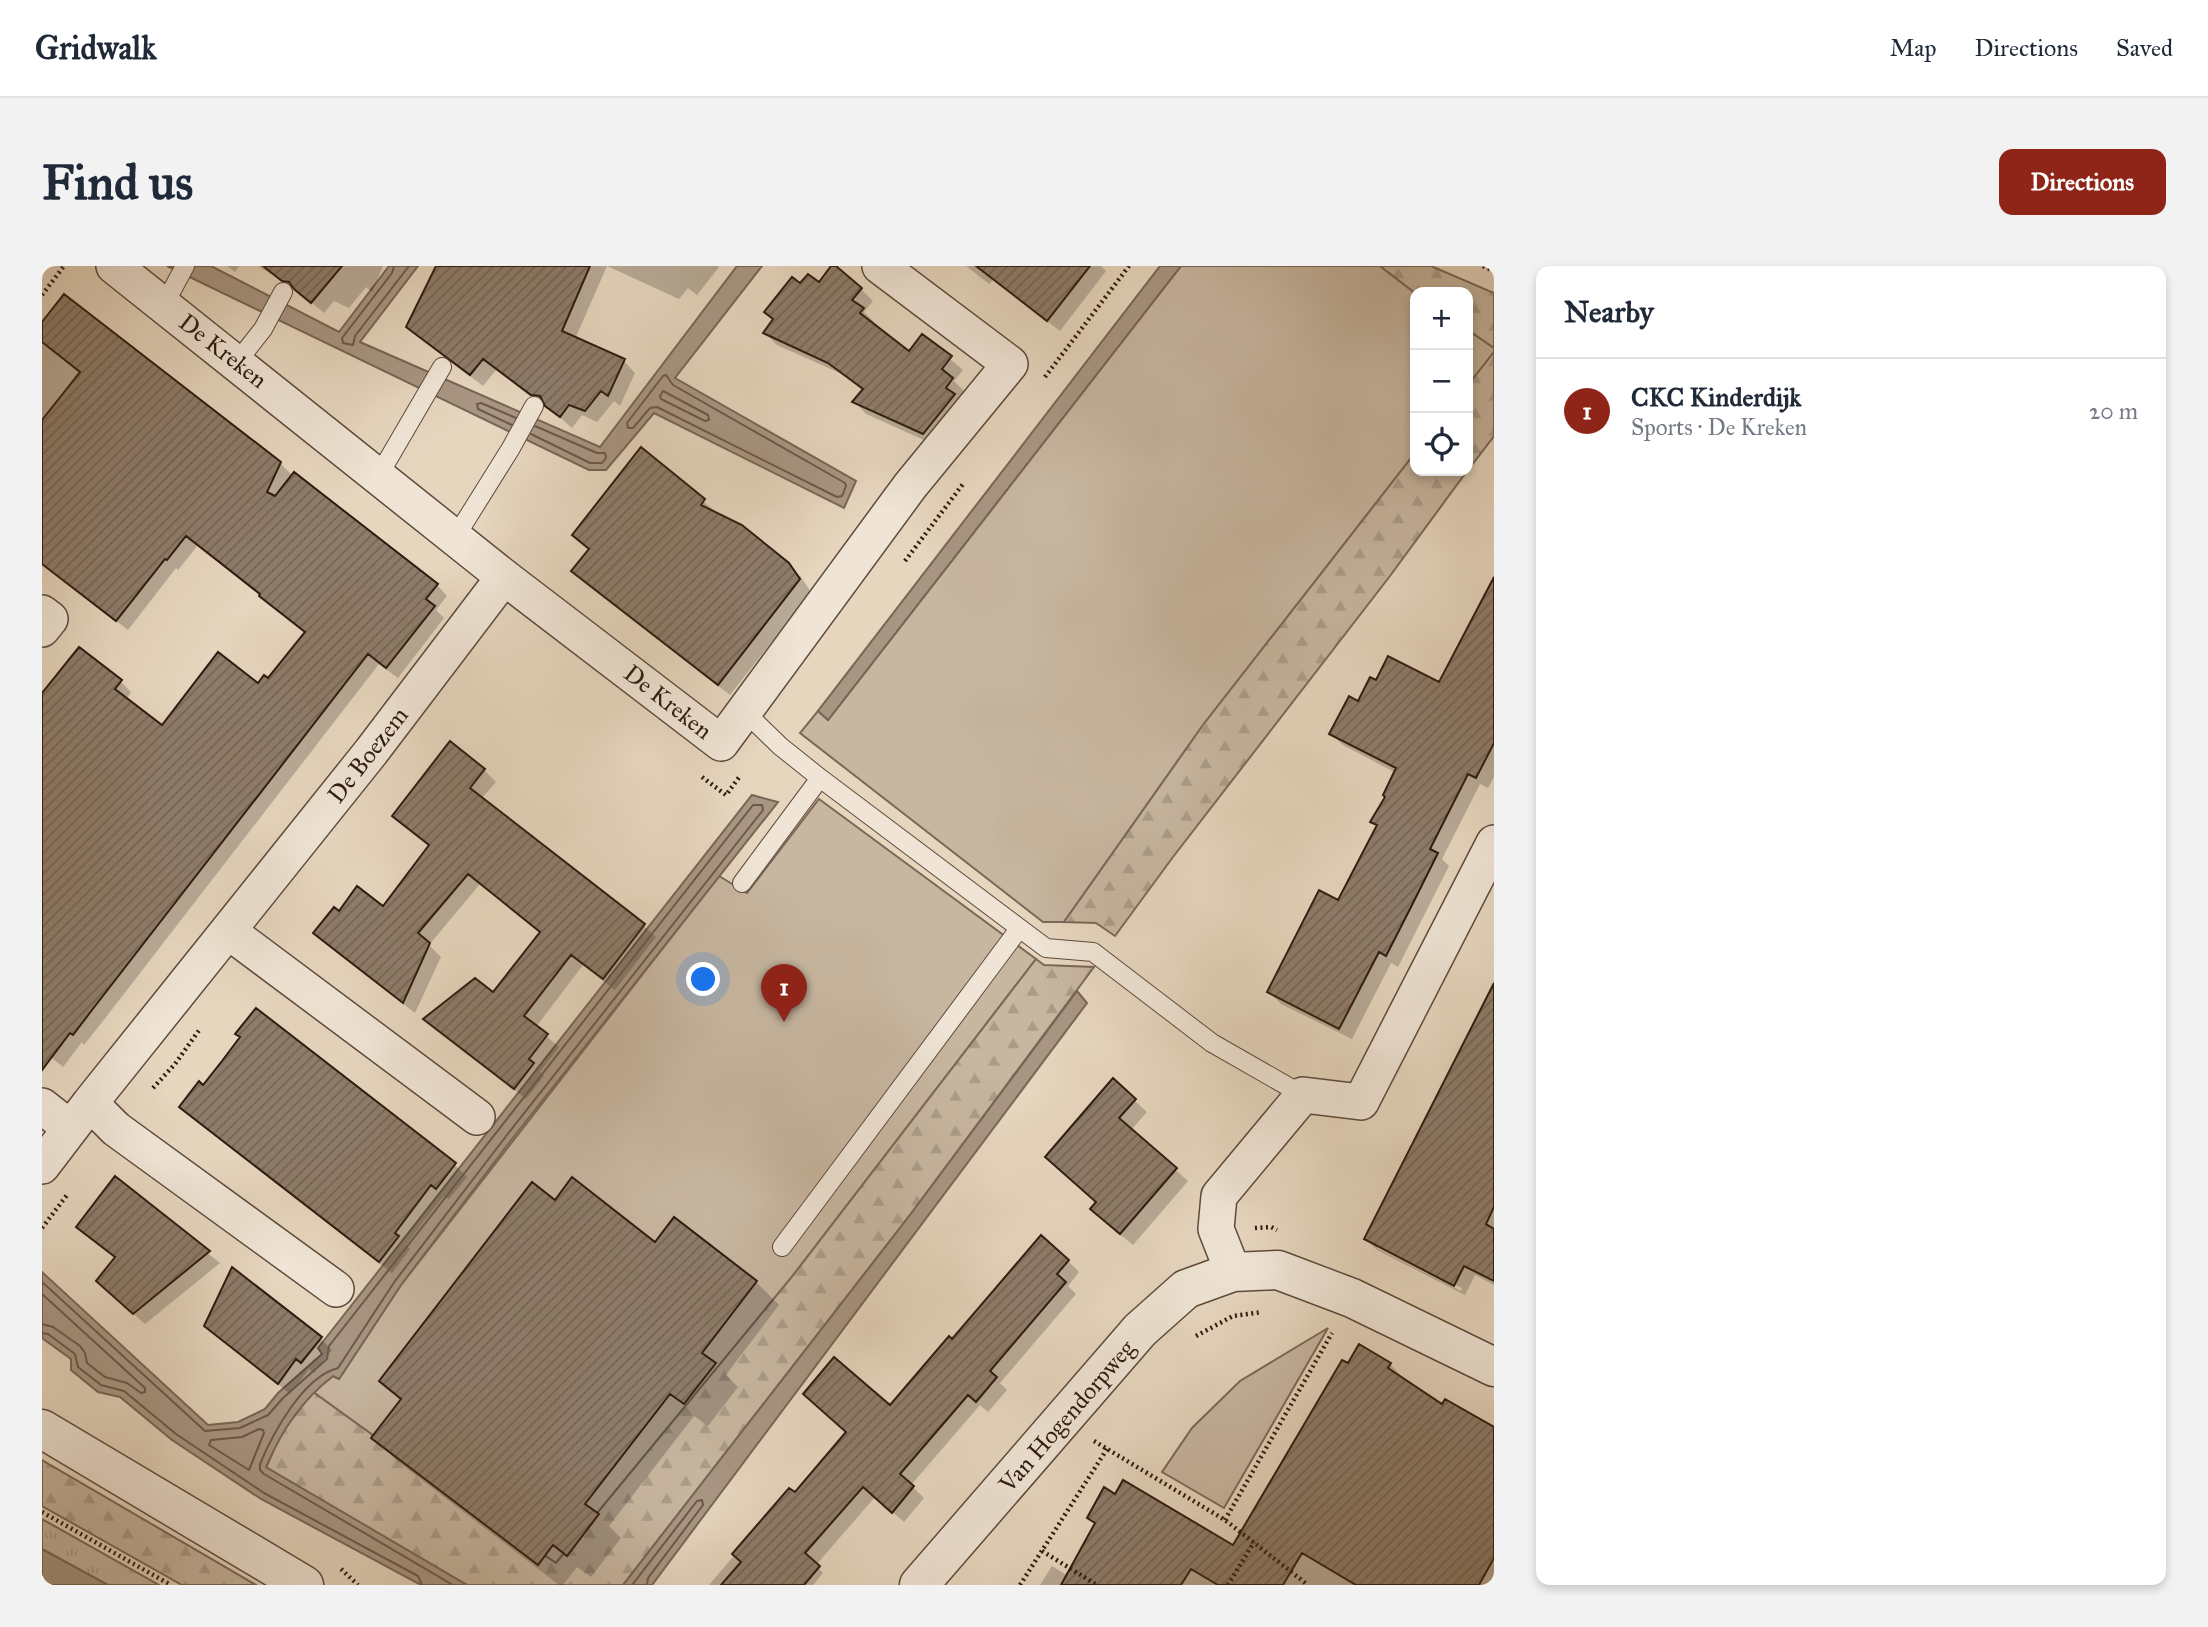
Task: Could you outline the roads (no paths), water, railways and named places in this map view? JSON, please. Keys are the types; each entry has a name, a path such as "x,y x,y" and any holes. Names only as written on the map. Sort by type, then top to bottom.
{"street":[{"name":"De Kreken","path":"114,266 176,284 237,362 504,577 721,743 910,486 1010,364 880,266"},
{"name":"De Boezem","path":"80,1115 371,752 504,577"},
{"path":"42,613 50,619 42,629"},
{"path":"1233,1272 1216,1229 1219,1196 1303,1095 1361,1101 1494,843"},
{"path":"228,931 477,1117"},
{"path":"42,1106 80,1115 116,1129 336,1289"},
{"path":"42,1166 80,1115"},
{"name":"Van Hogendorpweg","path":"919,1585 1140,1331 1186,1289 1233,1272 1278,1270 1352,1298 1494,1367"},
{"path":"42,1429 304,1585"}],"lane":[{"path":"237,362 263,329 283,292"},
{"path":"379,475 442,367"},
{"path":"456,536 534,406"},
{"path":"744,711 780,746 820,778 1046,948 1093,952 1212,1043 1303,1095"},
{"path":"742,883 820,778"},
{"path":"782,1247 1019,929"}],"water":[{"path":"167,266 211,266 339,332 389,266 418,266 360,342 600,447 737,266 762,266 675,378 856,481 844,508 654,413 606,470 589,470"},
{"path":"1160,266 1181,266 828,720 818,711"},
{"path":"752,795 778,802 512,1139 401,1285 339,1379 333,1376 311,1396 294,1417 266,1467 467,1585 421,1585 261,1499 172,1440 120,1397 98,1392 71,1370 71,1359 42,1338 42,1272 208,1425 238,1422 265,1409 278,1393 322,1354 318,1348"},
{"path":"1077,991 1087,1003 652,1585 623,1585 910,1215"},
{"path":"42,1549 108,1585 42,1585"}],"place":[{"name":"CKC Kinderdijk","path":"784,1022"}]}
